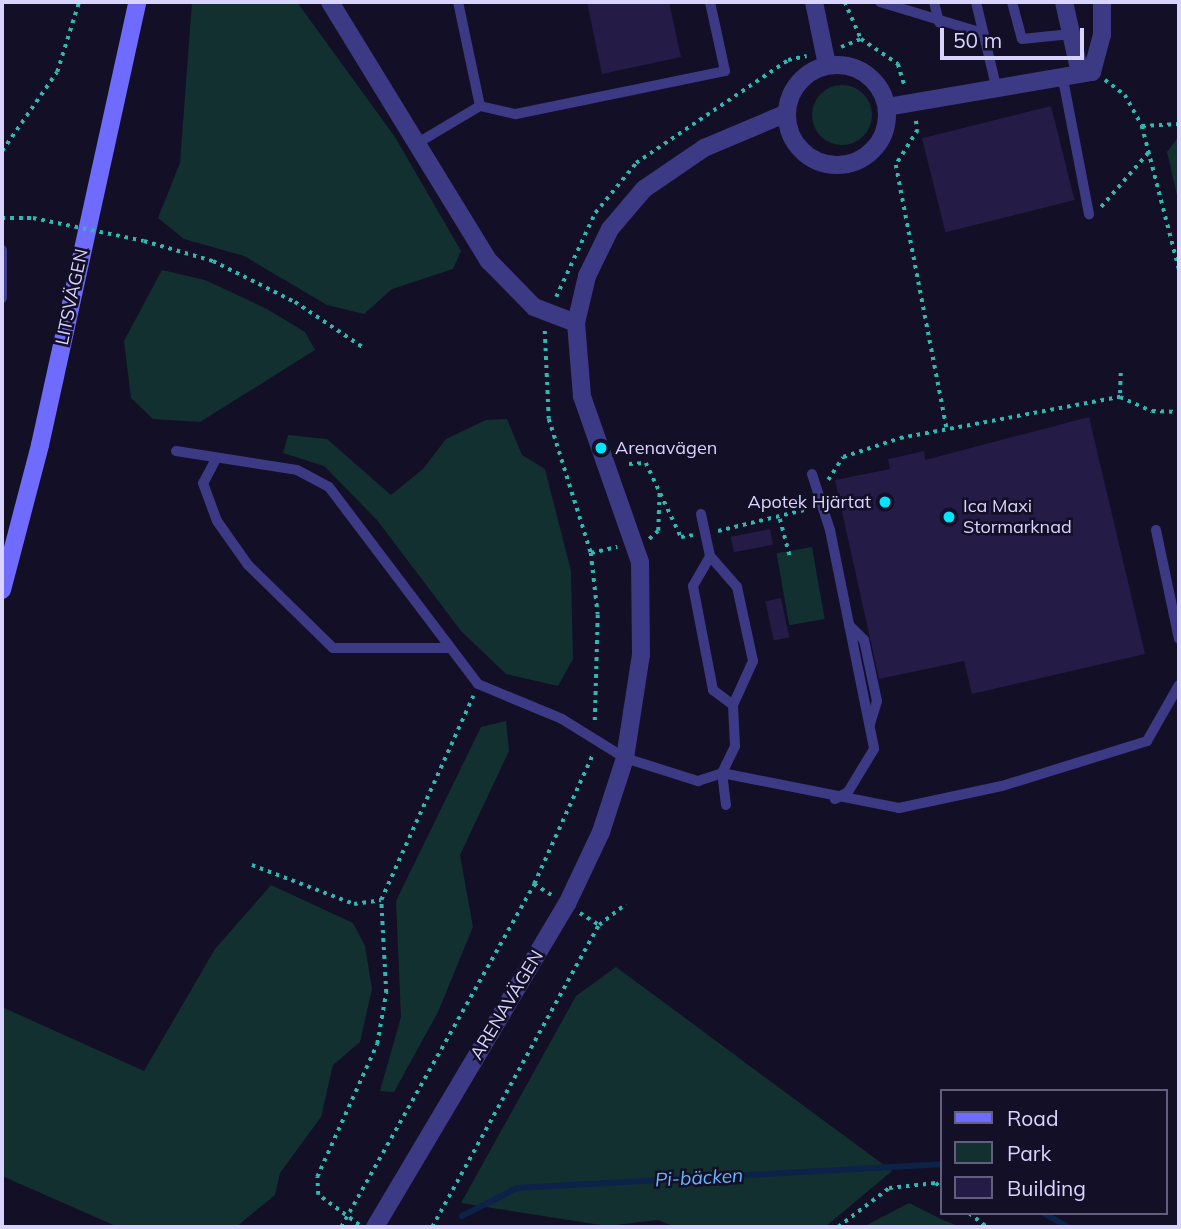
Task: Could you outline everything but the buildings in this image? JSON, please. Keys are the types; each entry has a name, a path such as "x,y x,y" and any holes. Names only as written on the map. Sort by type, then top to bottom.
{"main road":[{"name":"LITSVÄGEN","path":"2,590 40,445 137,2"}],"street":[{"path":"330,2 353,46 421,141 489,261 534,307 576,323"},
{"path":"814,2 827,59"},
{"path":"1064,2 1078,73"},
{"path":"887,107 1078,73 1102,35 1102,2"},
{"path":"827,59 847,65 870,77 887,107 881,139 850,163 829,164 806,153 789,131 786,113 799,82 827,59"},
{"name":"ARENAVÄGEN","path":"378,1226 567,904 601,832 625,758 641,655 640,562 582,396 576,323 587,276 610,229 644,189 704,149 786,113"}],"lane":[{"path":"458,2 480,106"},
{"path":"421,141 480,106 516,114 725,71 710,2"},
{"path":"880,2 939,22 983,33"},
{"path":"934,2 939,22"},
{"path":"976,2 996,86"},
{"path":"1012,2 1022,39 1072,33"},
{"path":"1078,73 1089,214"},
{"path":"2,250 2,298"},
{"path":"176,452 297,470 330,487 478,684 595,739 625,758 698,781 722,772 835,799 899,808 1002,786 1147,741 1179,685"},
{"path":"216,459 203,483 218,521 248,565 333,648 450,648"},
{"path":"812,474 849,625 874,749 848,792 835,799"},
{"path":"701,514 710,556 737,587 753,661 733,705 735,746 722,772 726,805"},
{"path":"1156,530 1179,639"},
{"path":"710,556 693,586 713,690 733,705"}],"path":[{"path":"2,151 57,72 79,2"},
{"path":"845,2 861,39 898,64 918,130 895,165 947,429 1120,397 1152,411 1179,412"},
{"path":"341,1227 534,884 595,739 598,615 591,553 549,419 543,349 549,314 595,213 636,163 788,60 827,59 861,39"},
{"path":"1078,73 1125,96 1142,126 1179,269"},
{"path":"1142,126 1179,124"},
{"path":"1089,214 1107,203 1148,153"},
{"path":"2,218 33,218 144,241 213,261 295,302 364,348"},
{"path":"1120,397 1121,373"},
{"path":"629,464 646,463 681,537 705,533"},
{"path":"780,519 790,557"},
{"path":"378,1226 345,1219 318,1195 317,1177 377,1044 386,993 381,900 478,684"},
{"path":"252,865 354,904 381,900"},
{"path":"432,1227 599,925 626,904"},
{"path":"838,1227 889,1188 936,1184 940,1187"},
{"path":"972,1215 988,1227"}],"green space":[{"path":"192,2 297,2 395,137 461,251 453,269 392,289 364,314 327,305 244,256 184,239 158,218 180,163"},
{"path":"842,85 859,90 867,98 872,115 867,132 859,140 842,145 825,140 817,132 812,115 817,98 825,90"},
{"path":"1179,136 1179,204 1167,152"},
{"path":"162,270 205,280 267,309 305,332 315,350 200,422 153,419 131,398 124,341"},
{"path":"507,419 522,455 545,469 571,571 573,659 558,686 506,674 461,631 377,520 324,466 283,453 288,435 327,439 391,495 423,469 446,439 486,420"},
{"path":"812,547 825,619 789,625 777,553"},
{"path":"506,721 509,751 460,855 473,927 438,1012 394,1092 380,1091 401,1017 396,901 481,727"},
{"path":"271,885 353,923 365,946 372,989 360,1042 333,1065 321,1117 280,1173 275,1195 236,1227 118,1227 2,1176 2,1007 144,1071 215,949"},
{"path":"616,967 892,1171 825,1227 676,1227 658,1220 607,1226 461,1203 576,996"},
{"path":"909,1203 943,1220 961,1227 863,1227"}],"waterway":[{"name":"Pi-bäcken","path":"462,1216 517,1188 940,1164"},
{"name":"Pi-bäcken","path":"1047,1215 1068,1227"}],"place":[{"name":"Arenavägen","path":"601,448"},
{"name":"Apotek Hjärtat","path":"885,502"},
{"name":"Ica Maxi Stormarknad","path":"949,517"}]}
